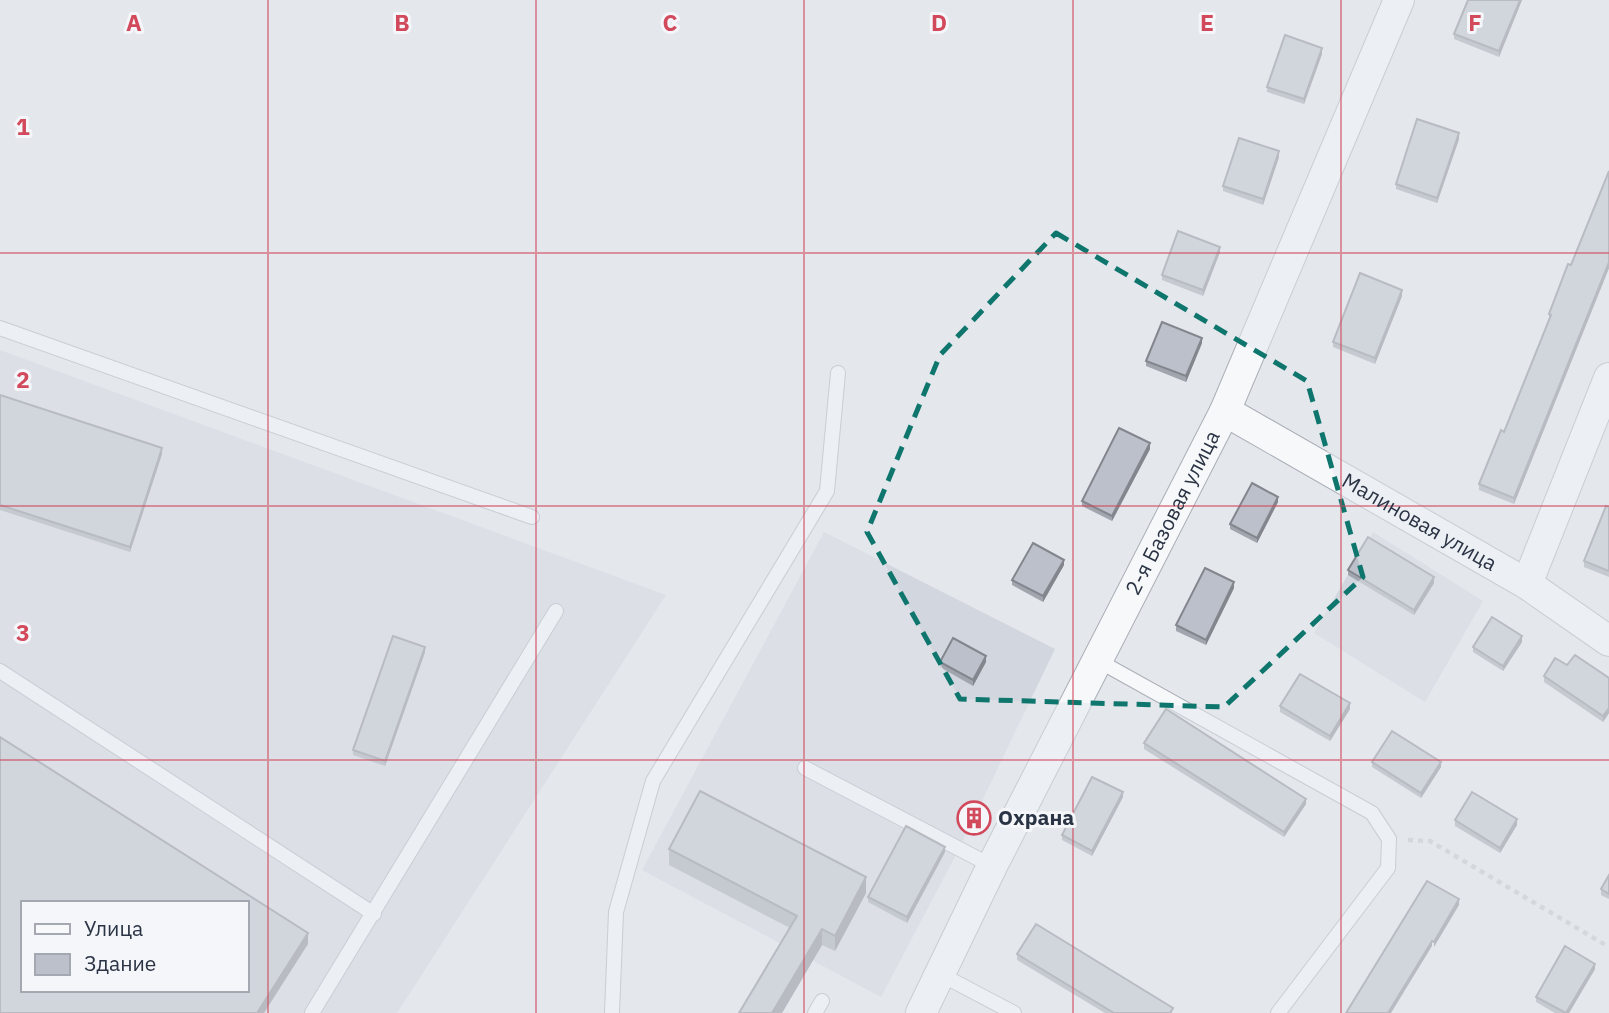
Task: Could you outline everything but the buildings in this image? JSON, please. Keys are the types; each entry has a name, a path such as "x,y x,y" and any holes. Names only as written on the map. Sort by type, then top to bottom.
{"street":[{"name":"2-я Базовая улица","path":"921,1013 992,866 1225,411 1399,0"},
{"path":"1527,584 1609,378"},
{"name":"Малиновая улица","path":"1225,411 1527,584 1609,641"}],"lane":[{"path":"0,328 532,517"},
{"path":"611,1013 616,912 653,780 827,491 838,373"},
{"path":"312,1013 556,611"},
{"path":"1097,660 1372,813 1389,839 1388,868 1278,1013"},
{"path":"0,671 374,914"},
{"path":"805,768 992,866"},
{"path":"940,974 1014,1013"}],"path":[{"path":"1389,839 1430,841 1609,947"}],"highlighted area":[{"path":"1056,233 1307,381 1363,577 1224,707 960,699 867,532 940,355"}],"shaded area":[{"path":"0,350 666,595 397,1013 0,1013"},
{"path":"824,532 1055,649 959,849 881,997 642,870"},
{"path":"1373,532 1483,601 1425,702 1314,633"}],"place":[{"name":"Охрана","path":"974,818"}]}
